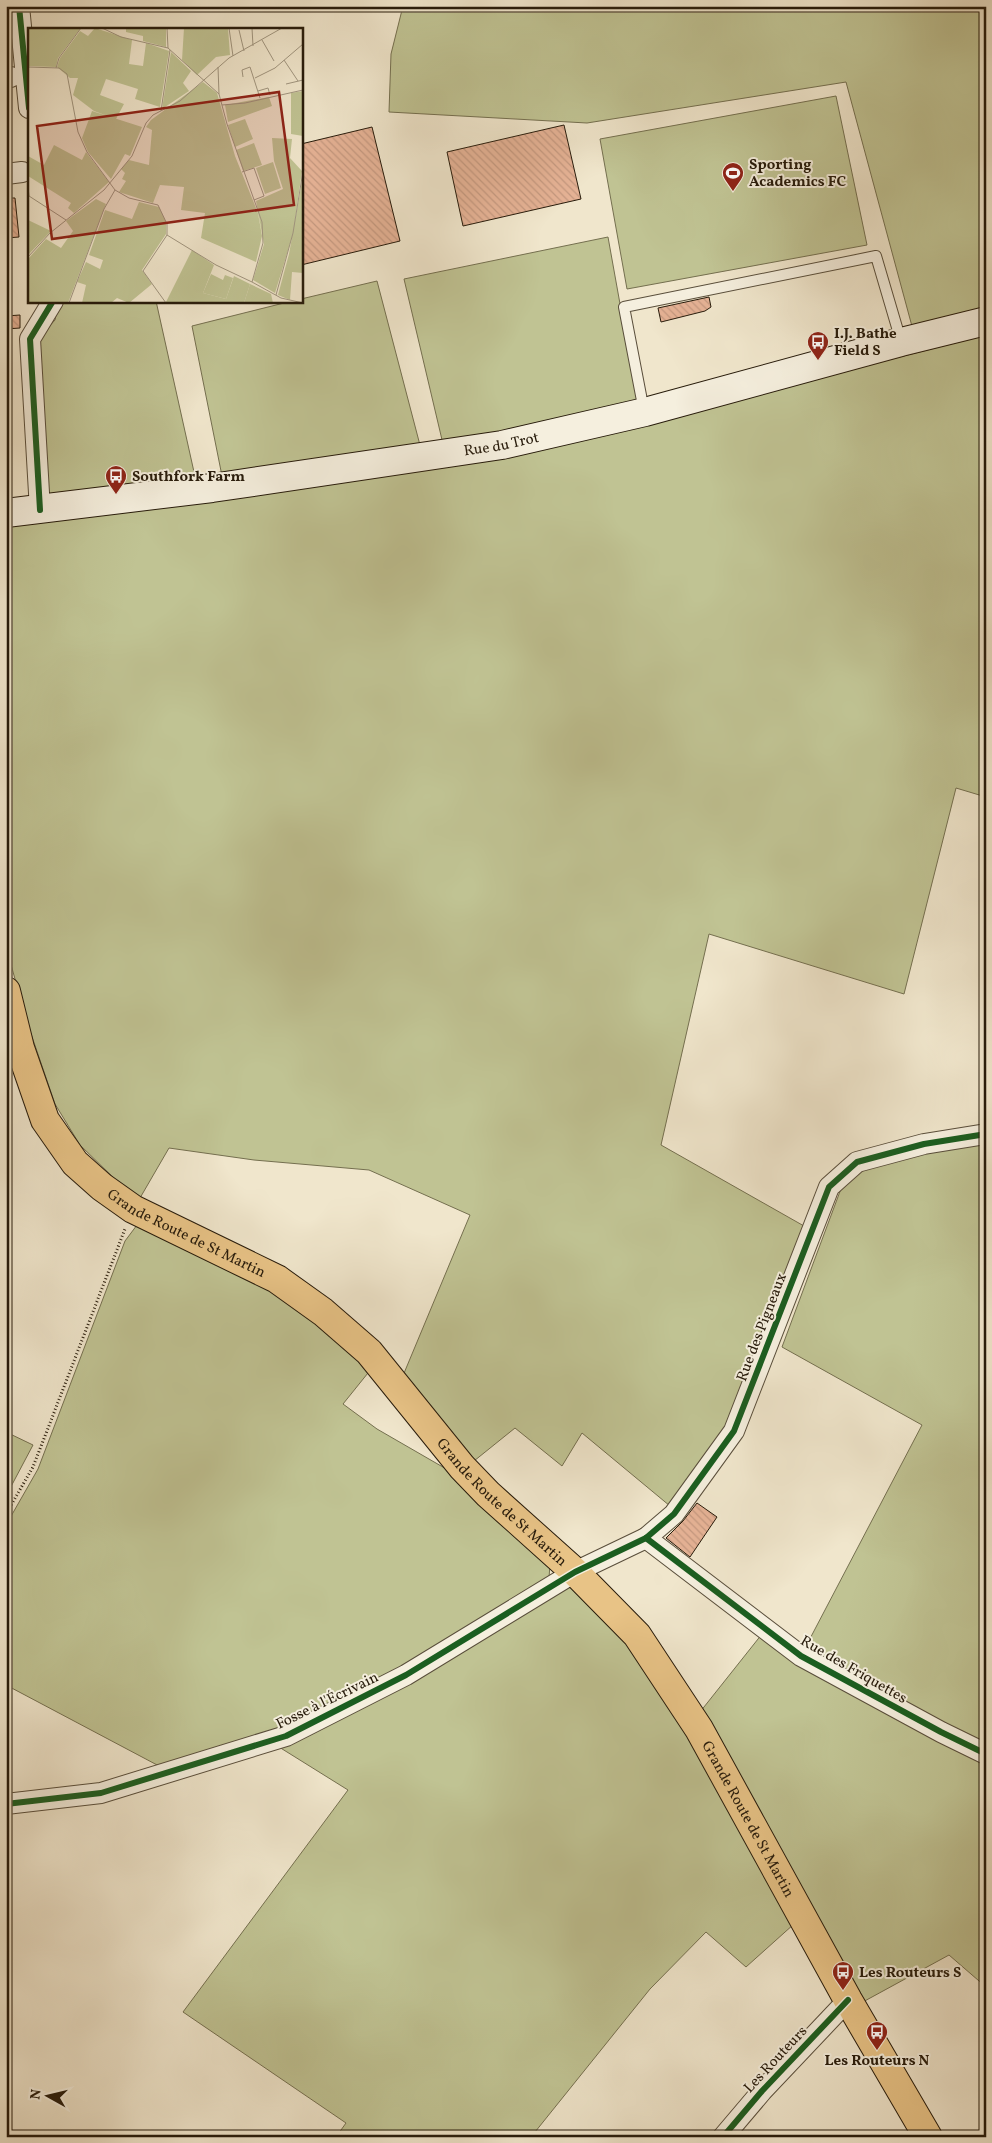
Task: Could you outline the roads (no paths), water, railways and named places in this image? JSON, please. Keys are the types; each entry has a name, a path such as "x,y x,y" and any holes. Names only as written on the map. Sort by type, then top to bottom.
{"main road":[{"name":"Rue du Trot","path":"6,514 502,445 644,412 901,342 986,321"},
{"name":"Grande Route de St Martin","path":"6,991 13,1048 45,1120 75,1163 132,1210 277,1279 323,1312 369,1352 462,1467 488,1494 576,1572 637,1635 699,1729 848,2000 928,2137"}],"street":[{"path":"19,6 28,98"},
{"path":"40,510 30,339 53,302"},
{"name":"Rue des Pigneaux","path":"576,1572 646,1538 674,1514 734,1431 829,1187 857,1162 924,1144 986,1134"},
{"name":"Rue des Friquettes","path":"646,1538 801,1656 941,1732 986,1754"},
{"name":"Fosse à l'Écrivain","path":"6,1804 101,1793 286,1736 406,1675 576,1572"},
{"name":"Les Routeurs","path":"723,2137 762,2091 848,2000"}],"lane":[{"path":"644,412 624,307 876,256 901,342"}],"place":[{"name":"Sporting Academics FC","path":"733,192"},
{"name":"I.J. Bathe Field S","path":"818,361"},
{"name":"Southfork Farm","path":"116,495"},
{"name":"Les Routeurs S","path":"843,1991"},
{"name":"Les Routeurs N","path":"877,2051"}]}
